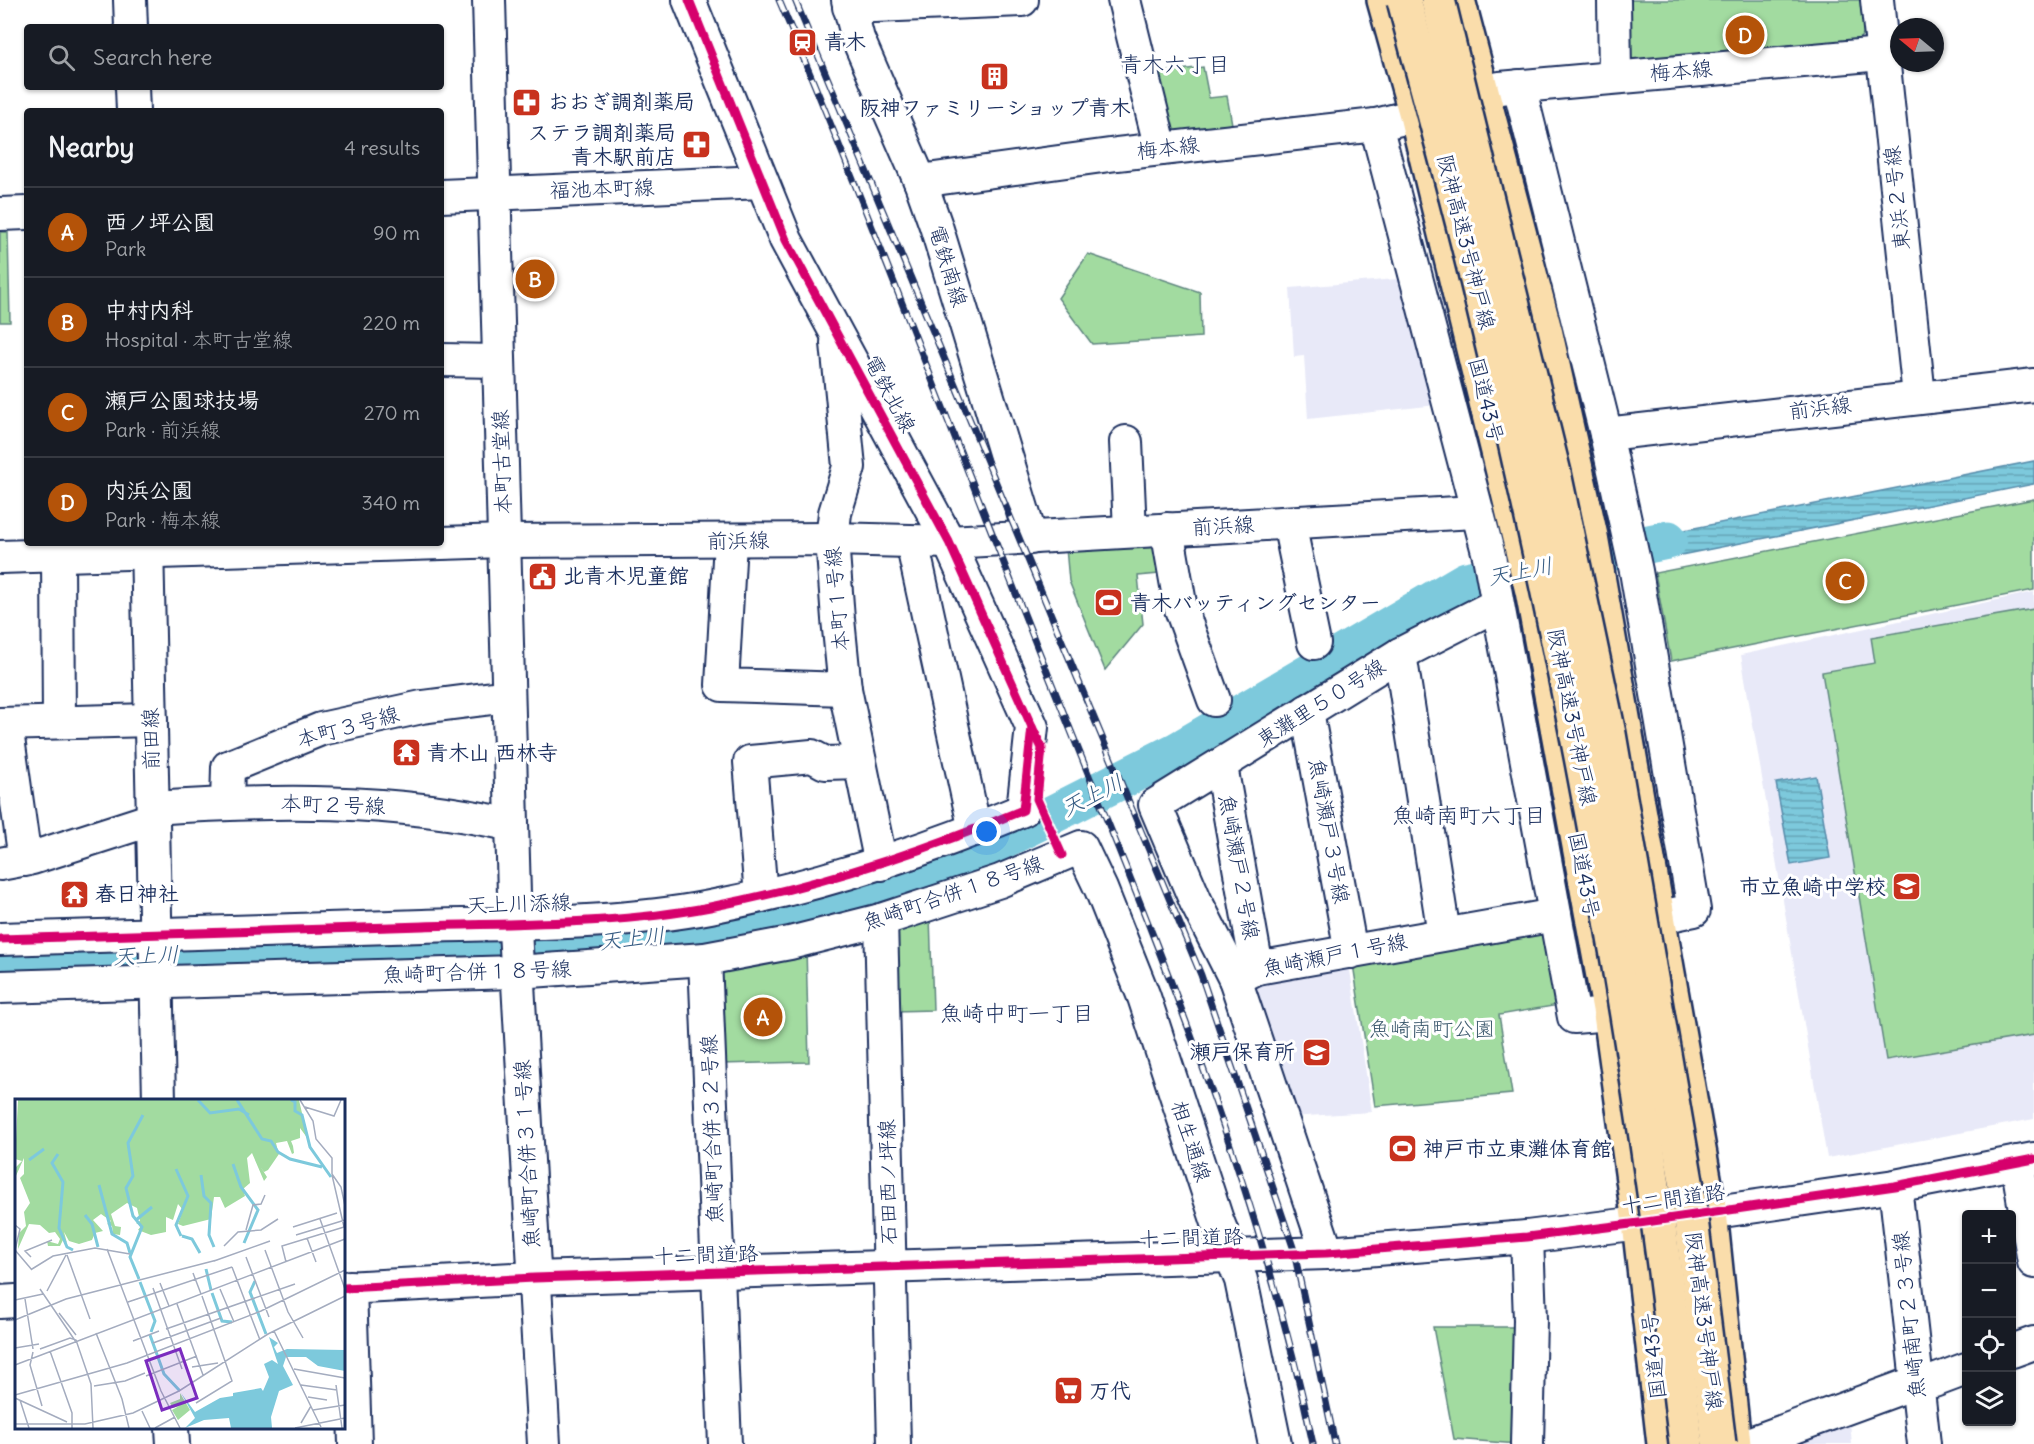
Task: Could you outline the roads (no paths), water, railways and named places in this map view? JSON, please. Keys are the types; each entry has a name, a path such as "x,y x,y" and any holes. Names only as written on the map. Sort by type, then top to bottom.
{"highway":[{"name":"国道43号","path":"1384,0 1416,115 1527,571 1610,1014 1639,1223 1664,1444"},
{"name":"阪神高速3号神戸線","path":"1404,0 1484,310 1524,480 1578,740 1617,958 1655,1193 1686,1444"},
{"name":"阪神高速3号神戸線","path":"1438,0 1551,462 1609,734 1687,1187 1719,1444"},
{"path":"1458,0 1546,334 1594,557 1660,918 1710,1212 1734,1444"}],"street":[{"path":"130,0 131,24"},
{"name":"本町古堂線","path":"489,0 515,926"},
{"name":"電鉄北線","path":"689,0 786,240 949,542 1032,727 1023,810"},
{"path":"849,3 1022,0"},
{"path":"1124,0 1161,149"},
{"path":"1614,0 1615,77"},
{"name":"東浜２号線","path":"1877,0 1919,396"},
{"name":"電鉄南線","path":"849,3 858,39 920,180 1031,537"},
{"name":"梅本線","path":"1481,90 1881,54"},
{"path":"1519,86 1606,434 1631,550 1694,910 1660,918"},
{"path":"132,90 133,108"},
{"name":"梅本線","path":"920,180 1161,149 1377,125 1416,115"},
{"path":"1377,125 1492,585 1574,1017 1610,1014"},
{"name":"福池本町線","path":"444,196 762,182"},
{"path":"0,214 24,213"},
{"name":"本町１号線","path":"837,334 838,369 849,467 835,513 832,539 845,689 881,864"},
{"path":"444,360 498,361"},
{"name":"前浜線","path":"1606,434 1919,396 2034,385"},
{"path":"1126,442 1130,531"},
{"name":"前浜線","path":"444,543 730,542 832,539 949,542 1475,512"},
{"path":"1289,523 1314,643"},
{"path":"1167,529 1181,609 1214,700"},
{"path":"730,542 723,685 845,689"},
{"path":"912,542 975,830"},
{"name":"前浜線","path":"0,557 68,551 280,546"},
{"name":"前田線","path":"147,548 159,1099"},
{"path":"1594,557 1631,550"},
{"path":"59,722 68,551"},
{"name":"東灘里５０号線","path":"1155,805 1400,654 1492,585 1527,571"},
{"path":"1400,654 1444,934"},
{"name":"本町３号線","path":"227,804 228,767 321,729 422,707 508,696"},
{"name":"魚崎瀬戸３号線","path":"1307,711 1351,952"},
{"path":"13,862 3,724 151,720"},
{"path":"760,896 750,762 812,756 825,763 860,762"},
{"name":"魚崎瀬戸２号線","path":"1221,766 1246,973"},
{"name":"本町２号線","path":"13,862 153,814 227,804 312,801 457,813 512,825"},
{"name":"魚崎瀬戸１号線","path":"1155,805 1196,902 1246,973 1444,934 1555,915"},
{"name":"天上川添線","path":"0,939 515,926 696,909 760,896 881,864 1023,810"},
{"name":"魚崎町合併１８号線","path":"0,987 516,969 705,959 790,943 881,920 1000,881 1081,847"},
{"name":"相生通線","path":"1081,847 1101,889 1144,997 1230,1255 1241,1280 1275,1444"},
{"name":"石田西ノ坪線","path":"881,920 894,1444"},
{"name":"魚崎町合併３１号線","path":"515,926 544,1444"},
{"name":"魚崎町合併３２号線","path":"705,959 725,1444"},
{"path":"1246,973 1327,1253"},
{"path":"2025,1160 2034,1262"},
{"name":"十二間道路","path":"347,1287 534,1278 1327,1253 1527,1237 1639,1223 1895,1186 2025,1160"},
{"name":"魚崎南町２３号線","path":"1895,1186 1924,1444"},
{"path":"1527,1237 1530,1320 1527,1444"},
{"path":"347,1287 355,1444"},
{"path":"0,1302 15,1301"},
{"path":"2016,1350 2034,1343"},
{"path":"1748,1444 1917,1382 1934,1382 1962,1371"},
{"path":"172,1429 173,1444"}],"water":[{"path":"2034,461 2034,484 1646,562 1643,538"},
{"path":"1816,776 1830,858 1791,865 1776,783"}],"waterway":[{"name":"天上川","path":"0,959 606,942 724,927 845,902 964,859 1176,752 1466,581 1668,540"}],"railway":[{"path":"779,0 883,256 1164,964 1199,1058 1233,1153 1263,1248 1290,1345 1313,1444"},
{"path":"795,0 1201,975 1293,1247 1335,1444"}],"place":[{"name":"内浜公園","path":"1745,35"},
{"name":"青木","path":"803,42"},
{"name":"阪神ファミリーショップ青木","path":"995,77"},
{"name":"おおぎ調剤薬局","path":"527,102"},
{"name":"ステラ調剤薬局 青木駅前店","path":"697,145"},
{"name":"中村内科","path":"535,279"},
{"name":"北青木児童館","path":"542,576"},
{"name":"瀬戸公園球技場","path":"1845,581"},
{"name":"青木バッティングセンター","path":"1109,603"},
{"name":"青木山 西林寺","path":"406,753"},
{"name":"市立魚崎中学校","path":"1907,887"},
{"name":"春日神社","path":"74,894"},
{"name":"西ノ坪公園","path":"763,1017"},
{"name":"瀬戸保育所","path":"1316,1052"},
{"name":"神戸市立東灘体育館","path":"1402,1149"},
{"name":"万代","path":"1068,1391"}],"district":[{"name":"青木六丁目","path":"1175,64"},
{"name":"魚崎南町六丁目","path":"1469,815"},
{"name":"魚崎中町一丁目","path":"1017,1013"}],"park label":[{"name":"魚崎南町公園","path":"1432,1029"}]}
